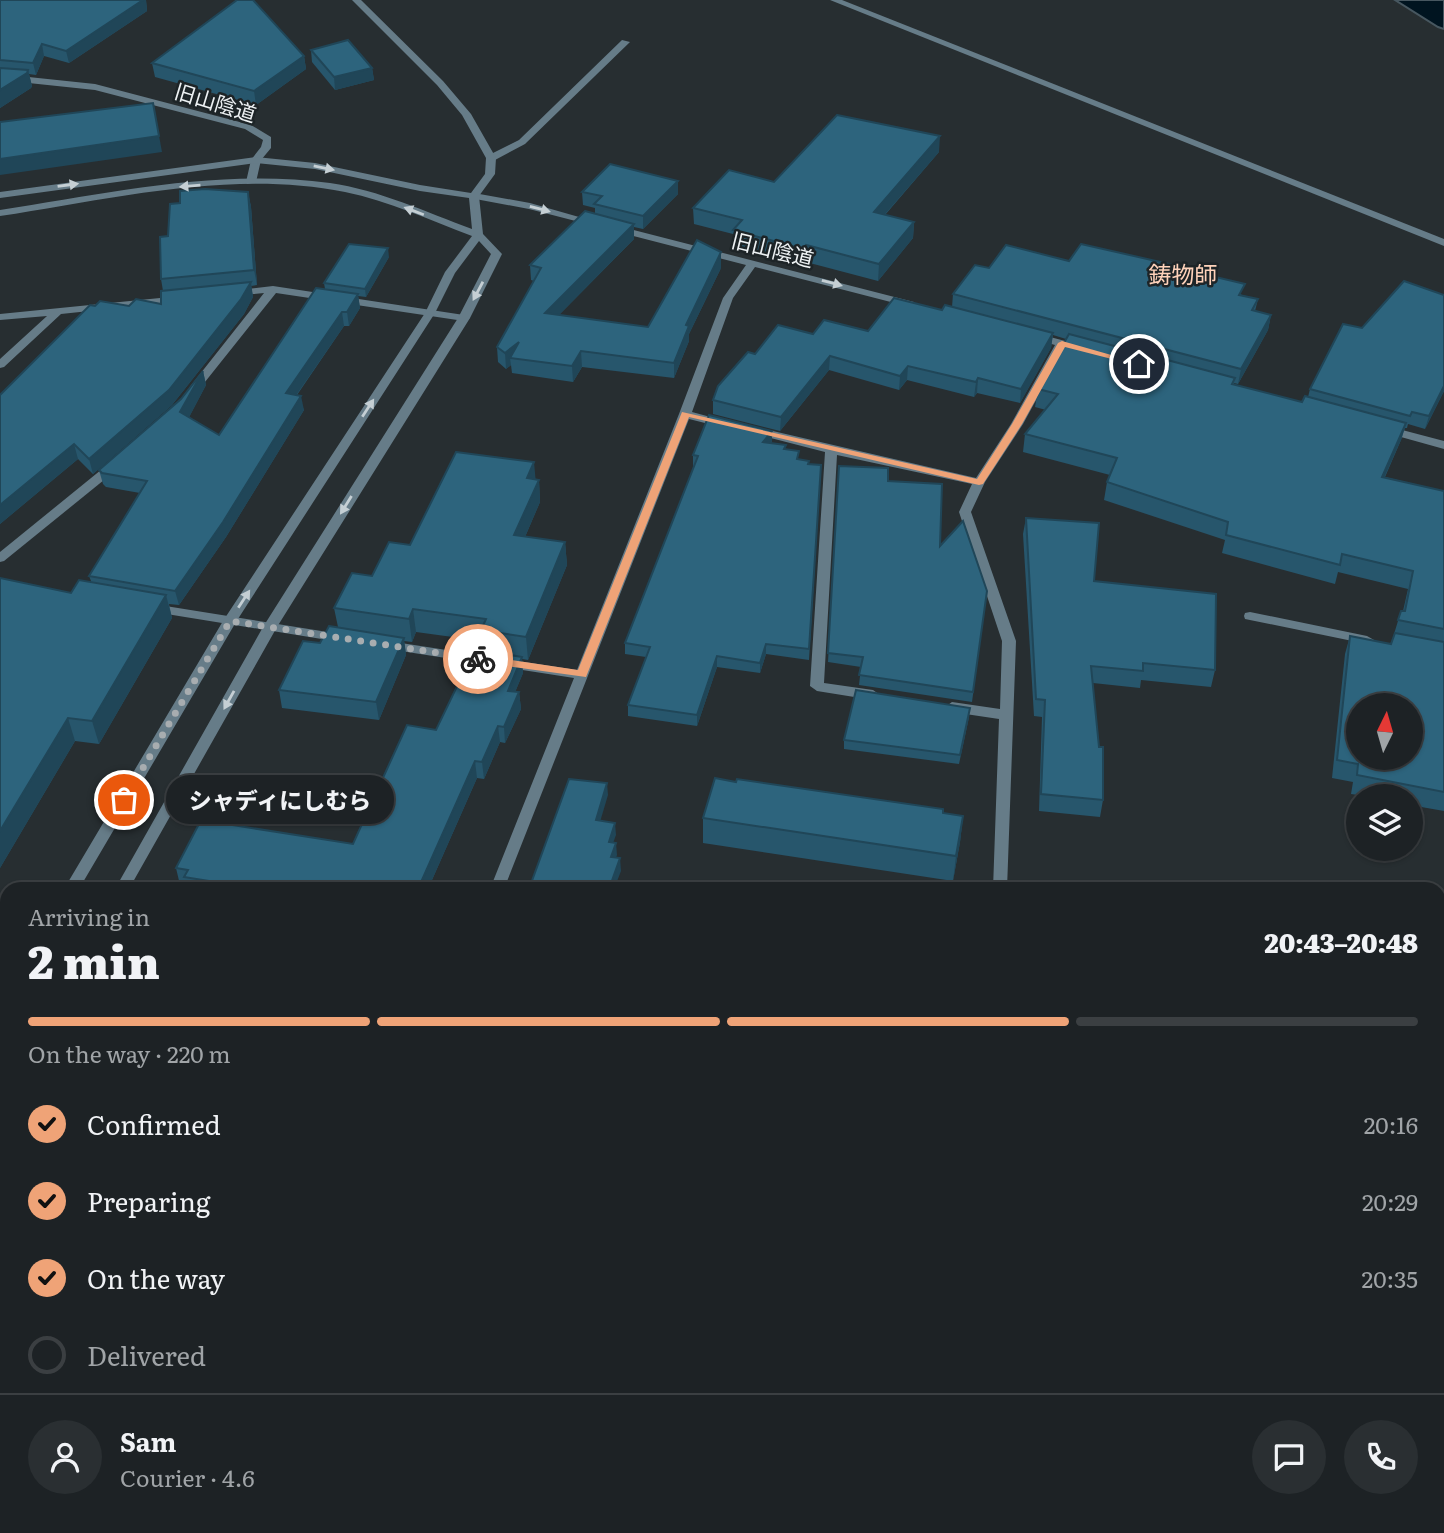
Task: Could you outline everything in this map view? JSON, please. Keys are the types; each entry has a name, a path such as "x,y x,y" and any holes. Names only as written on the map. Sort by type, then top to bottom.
{"street":[{"path":"75,882 230,621 430,313 450,272 478,235 474,196 490,174 491,158 466,114 440,83 356,0"},
{"path":"834,0 1444,243"},
{"path":"491,158 522,142 625,42"},
{"name":"旧山陰道","path":"0,77 94,87 248,127 268,139 266,148 256,160"},
{"path":"0,195 256,160 251,182"},
{"name":"旧山陰道","path":"256,160 315,166 420,188 530,206 928,308"},
{"path":"0,213 187,185 251,182 332,186 399,205 478,235 497,254 464,318 270,627 126,882"},
{"path":"500,882 685,414 728,298 753,263"},
{"path":"219,295 273,289 464,318"},
{"path":"187,398 273,289"},
{"path":"0,317 192,297"},
{"path":"0,365 58,311"},
{"path":"1022,333 1089,350"},
{"path":"1000,882 1009,641 965,512 979,482 1017,424 1062,343"},
{"path":"685,414 831,450 979,482"},
{"path":"1378,427 1444,445"},
{"path":"831,450 817,686 884,696"},
{"path":"0,558 130,451"},
{"path":"135,604 349,639"},
{"path":"1250,616 1379,642"},
{"path":"377,643 582,675"},
{"path":"938,705 1006,715"}],"water":[{"path":"1395,0 1444,0 1444,29 1438,27"}],"building":[{"path":"0,0 143,0 66,51 42,44 33,63 0,60"},
{"path":"237,0 253,0 304,56 254,91 152,63"},
{"path":"348,40 372,68 334,77 311,50"},
{"path":"0,68 28,70 0,90"},
{"path":"153,103 159,136 0,159 0,122"},
{"path":"837,115 940,136 874,212 914,222 879,264 806,245 803,249 733,230 742,220 693,208 729,170 774,182"},
{"path":"610,164 678,181 643,216 594,204 602,196 582,192"},
{"path":"205,189 248,192 254,270 161,279 160,237 168,236 170,204 180,203 180,191"},
{"path":"585,211 634,224 545,313 648,327 697,240 721,252 686,325 689,326 674,363 581,351 572,366 510,358 519,342 505,353 497,347 541,268 530,265"},
{"path":"349,244 388,248 365,289 324,283"},
{"path":"1081,244 1209,273 1207,275 1245,284 1239,295 1258,299 1252,310 1271,315 1241,369 953,294 975,265 989,268 1006,245 1069,261"},
{"path":"1404,281 1444,295 1444,386 1429,416 1412,412 1410,416 1310,389 1343,324 1362,328"},
{"path":"251,282 241,299 169,390 89,459 74,444 0,505 0,395 90,305 95,306 100,301 129,306 136,299 161,304 161,291"},
{"path":"316,288 358,294 347,312 342,312 286,393 301,396 223,522 175,591 89,576 147,481 102,473 99,470 181,399 203,371 180,412 219,435"},
{"path":"894,298 942,310 945,305 1053,333 1021,389 978,378 976,382 908,366 900,376 830,356 781,417 713,400 718,386 748,352 755,354 778,325 813,334 824,320 868,331"},
{"path":"1069,334 1235,378 1232,384 1302,402 1305,396 1406,423 1382,477 1444,491 1444,629 1398,620 1401,611 1405,611 1413,571 1342,554 1340,565 1226,535 1228,522 1107,482 1117,458 1025,434 1058,394 1038,389"},
{"path":"709,415 772,431 763,442 786,445 784,449 799,451 797,459 809,461 808,464 821,465 809,649 766,644 760,663 717,656 697,715 628,705 650,647 625,643 698,456 693,455"},
{"path":"456,452 534,462 527,478 539,480 514,535 565,542 526,637 481,630 486,619 413,609 409,619 334,608 352,573 372,576 389,542 410,545"},
{"path":"839,466 888,468 888,481 942,484 940,546 963,521 987,591 973,692 859,675 863,657 828,653"},
{"path":"1026,518 1099,523 1094,581 1216,594 1215,670 1143,663 1143,671 1091,666 1099,747 1103,747 1103,800 1041,794 1045,700 1036,699"},
{"path":"0,578 71,593 79,580 166,595 92,721 68,718 0,831"},
{"path":"329,626 404,638 376,702 279,690 303,641 320,643"},
{"path":"1395,633 1444,642 1444,792 1423,788 1423,784 1403,784 1357,775 1357,770 1423,770 1423,693 1346,693 1346,762 1337,760 1350,636 1391,644"},
{"path":"475,649 522,657 508,691 519,692 504,727 498,726 482,762 475,761 421,882 215,882 184,877 188,870 176,868 201,820 353,844 407,725 436,730"},
{"path":"856,690 970,708 960,755 844,740"},
{"path":"715,778 943,809 943,813 963,816 956,856 703,818"},
{"path":"569,779 607,783 596,820 615,823 609,842 616,843 611,857 620,858 611,882 532,882"}],"way so far":[{"path":"124,800 230,621 478,659"}],"place":[{"name":"シャディにしむら","path":"124,800"}],"district":[{"name":"鋳物師","path":"1183,273"}],"route":[{"path":"478,659 582,675 685,414 831,450 979,482 1017,424 1062,343 1139,364"}]}
